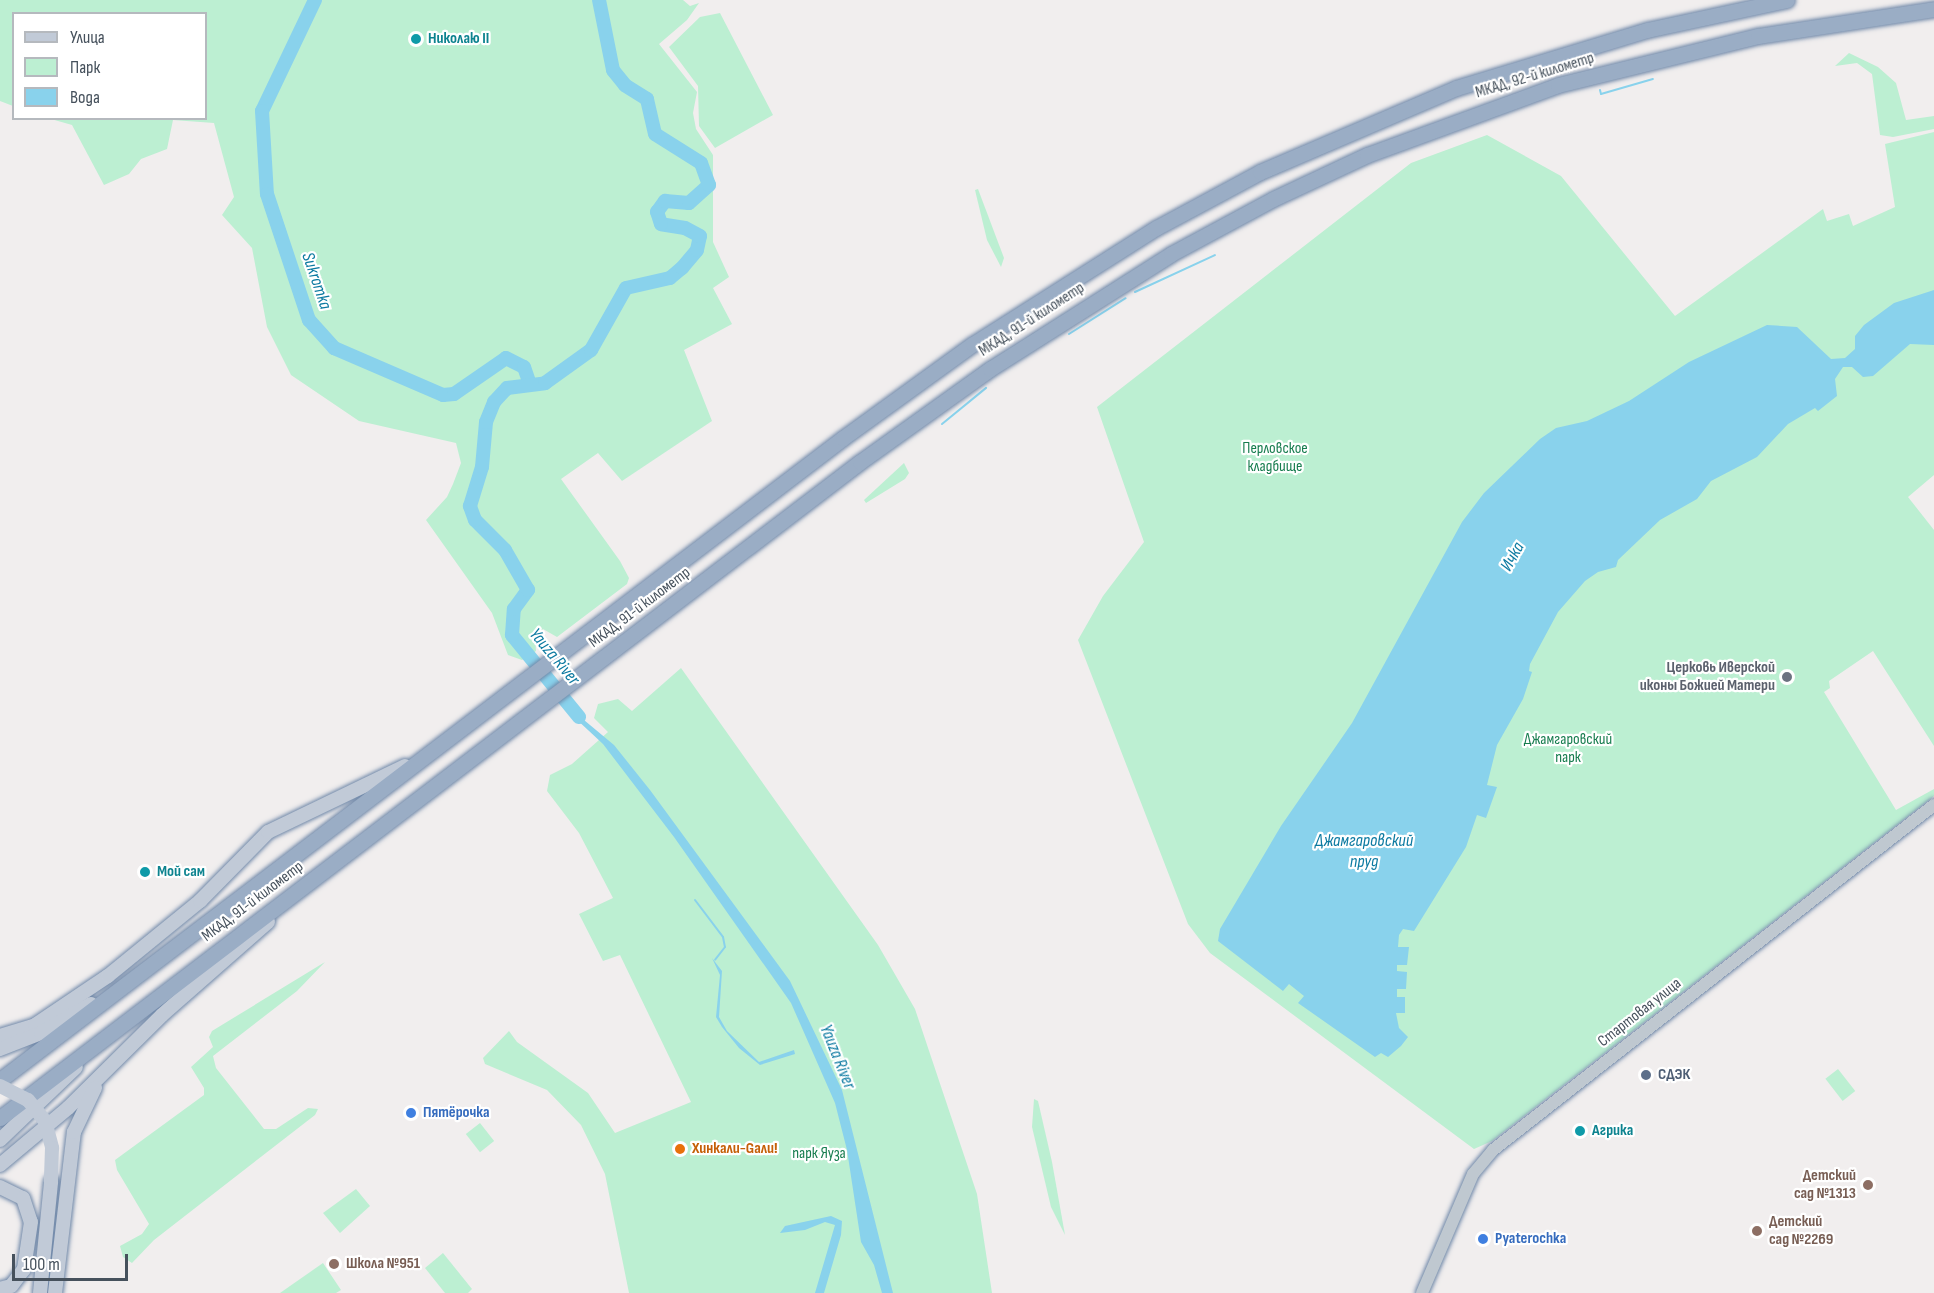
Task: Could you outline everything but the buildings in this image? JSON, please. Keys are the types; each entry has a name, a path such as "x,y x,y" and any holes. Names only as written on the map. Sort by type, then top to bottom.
{"highway":[{"name":"МКАД, 92-й километр","path":"1156,228 1260,172 1456,88 1636,33 1787,0"},
{"name":"МКАД, 92-й километр","path":"1171,254 1273,199 1367,155 1558,85 1758,36 1934,9"},
{"name":"МКАД, 91-й километр","path":"0,1080 562,651 957,356 1156,228"},
{"name":"МКАД, 91-й километр","path":"0,1118 581,675 990,369 1171,254"}],"main road":[{"path":"0,1048 69,1006 169,929 268,832 422,758"},
{"path":"0,1165 325,870"},
{"path":"0,1048 41,1033 119,988"},
{"path":"0,1036 35,1025"},
{"path":"0,1140 116,1030"},
{"path":"55,1293 74,1132 87,1100 119,1059"},
{"path":"0,1086 28,1100 45,1121 52,1148 51,1182 40,1293"},
{"path":"0,1187 23,1198 31,1221 24,1269 10,1286 0,1289"}],"street":[{"name":"Стартовая улица","path":"1422,1293 1473,1174 1493,1150 1934,805"}],"green space":[{"path":"0,0 683,0 690,6 699,3 687,20 659,44 697,92 693,113 696,129 713,155 713,242 729,277 713,288 732,324 684,350 712,421 622,481 598,453 561,479 620,561 629,578 627,584 557,637 543,629 535,635 536,651 522,660 508,655 492,613 426,520 447,497 453,484 461,463 456,443 359,421 291,375 267,327 252,248 222,215 234,197 214,123 173,120 207,120 207,12 12,12 12,106 0,101"},
{"path":"720,13 773,115 715,148 699,126 698,86 669,47 700,17"},
{"path":"1849,53 1878,67 1896,83 1906,120 1934,116 1934,129 1893,137 1880,135 1872,74 1857,63 1835,66"},
{"path":"54,120 173,120 167,149 141,159 129,174 104,185 72,125"},
{"name":"Джамгаровский парк","path":"1934,132 1934,475 1908,497 1934,530 1934,746 1873,651 1829,681 1830,688 1824,692 1896,810 1934,789 1934,796 1492,1141 1474,1149 1210,953 1188,924 1078,640 1103,596 1144,542 1097,407 1411,163 1487,135 1561,176 1675,316 1823,209 1827,221 1849,214 1853,226 1895,207 1885,144"},
{"path":"978,189 1004,258 1001,267 987,240 975,190"},
{"path":"904,463 909,473 905,479 866,503 864,500"},
{"name":"парк Яуза","path":"681,668 878,945 915,1009 977,1194 992,1293 629,1293 605,1174 581,1125 547,1090 485,1064 483,1058 509,1031 517,1042 588,1093 615,1133 691,1102 620,955 603,961 579,914 613,898 579,833 547,791 550,775 572,764 608,732 594,718 598,704 618,699 632,711"},
{"path":"325,962 297,991 213,1056 216,1068 264,1129 276,1129 308,1108 318,1109 315,1115 154,1240 132,1263 123,1257 120,1246 142,1234 149,1224 117,1170 115,1160 204,1095 204,1088 191,1067 213,1047 209,1037 212,1031"},
{"path":"1838,1069 1855,1091 1843,1101 1825,1079"},
{"path":"1034,1099 1038,1101 1052,1162 1065,1235 1051,1207 1032,1127"},
{"path":"480,1123 494,1141 480,1152 466,1134"},
{"path":"356,1189 370,1206 340,1233 323,1213"},
{"path":"443,1253 472,1289 468,1293 445,1293 425,1268"},
{"path":"323,1263 341,1290 336,1293 280,1293"}],"water":[{"name":"Джамгаровский пруд","path":"1934,290 1934,345 1910,344 1873,376 1863,377 1852,367 1843,367 1835,379 1837,396 1818,411 1815,408 1788,424 1757,457 1711,481 1697,499 1660,520 1618,560 1616,567 1598,572 1585,581 1558,612 1530,664 1529,671 1532,672 1523,699 1497,745 1487,785 1497,787 1486,818 1477,815 1466,847 1414,931 1403,929 1399,935 1398,947 1409,947 1407,965 1397,965 1397,971 1407,972 1406,989 1397,989 1397,997 1405,997 1405,1013 1396,1013 1399,1028 1408,1037 1401,1046 1388,1057 1381,1053 1375,1057 1298,1003 1304,996 1289,984 1283,991 1218,941 1220,929 1281,826 1352,723 1462,522 1484,493 1540,439 1556,428 1587,421 1629,401 1689,362 1767,325 1797,327 1831,359 1845,358 1855,349 1855,336 1864,325 1894,303"},
{"path":"573,701 584,720 614,745 650,790 790,981 842,1090 893,1293 882,1293 874,1265 861,1242 847,1150 835,1103 791,1003 674,837 603,744 574,717 566,705"},
{"path":"712,958 722,971 719,1017 727,1031 759,1062 794,1050 795,1054 760,1065 739,1048 716,1017 720,975"},
{"path":"831,1216 842,1221 841,1235 824,1293 815,1293 835,1225 825,1222 805,1230 780,1233 785,1226"}],"waterway":[{"name":"Sukromka","path":"315,0 262,111 267,194 309,320 334,348 443,395 454,394 506,358 524,367 530,384"},
{"name":"Yauza River","path":"579,717 512,635 514,609 528,590 505,550 475,520 470,506 482,467 486,422 494,402 507,388 545,383 591,350 626,288 670,278 682,268 697,250 700,236 685,228 661,224 657,212 665,201 689,203 709,185 701,163 655,134 647,99 625,85 613,70 599,0"},
{"path":"1600,90 1601,94 1653,79"},
{"path":"1135,292 1215,255"},
{"path":"1069,334 1126,298"},
{"path":"942,424 986,388"},
{"path":"695,900 723,937 725,947 715,960"}],"place":[{"name":"Николаю II","path":"416,39"},
{"name":"Церковь Иверской иконы Божией Матери","path":"1787,677"},
{"name":"Мой сам","path":"145,872"},
{"name":"СДЭК","path":"1646,1075"},
{"name":"Пятёрочка","path":"411,1113"},
{"name":"Агрика","path":"1580,1131"},
{"name":"Хинкали-Gали!","path":"680,1149"},
{"name":"Детский сад №1313","path":"1868,1185"},
{"name":"Детский сад №2269","path":"1757,1231"},
{"name":"Pyaterochka","path":"1483,1239"},
{"name":"Школа №951","path":"334,1264"}],"park label":[{"name":"Перловское кладбище","path":"1275,458"}],"water label":[{"name":"Ичка","path":"1513,557"}]}
